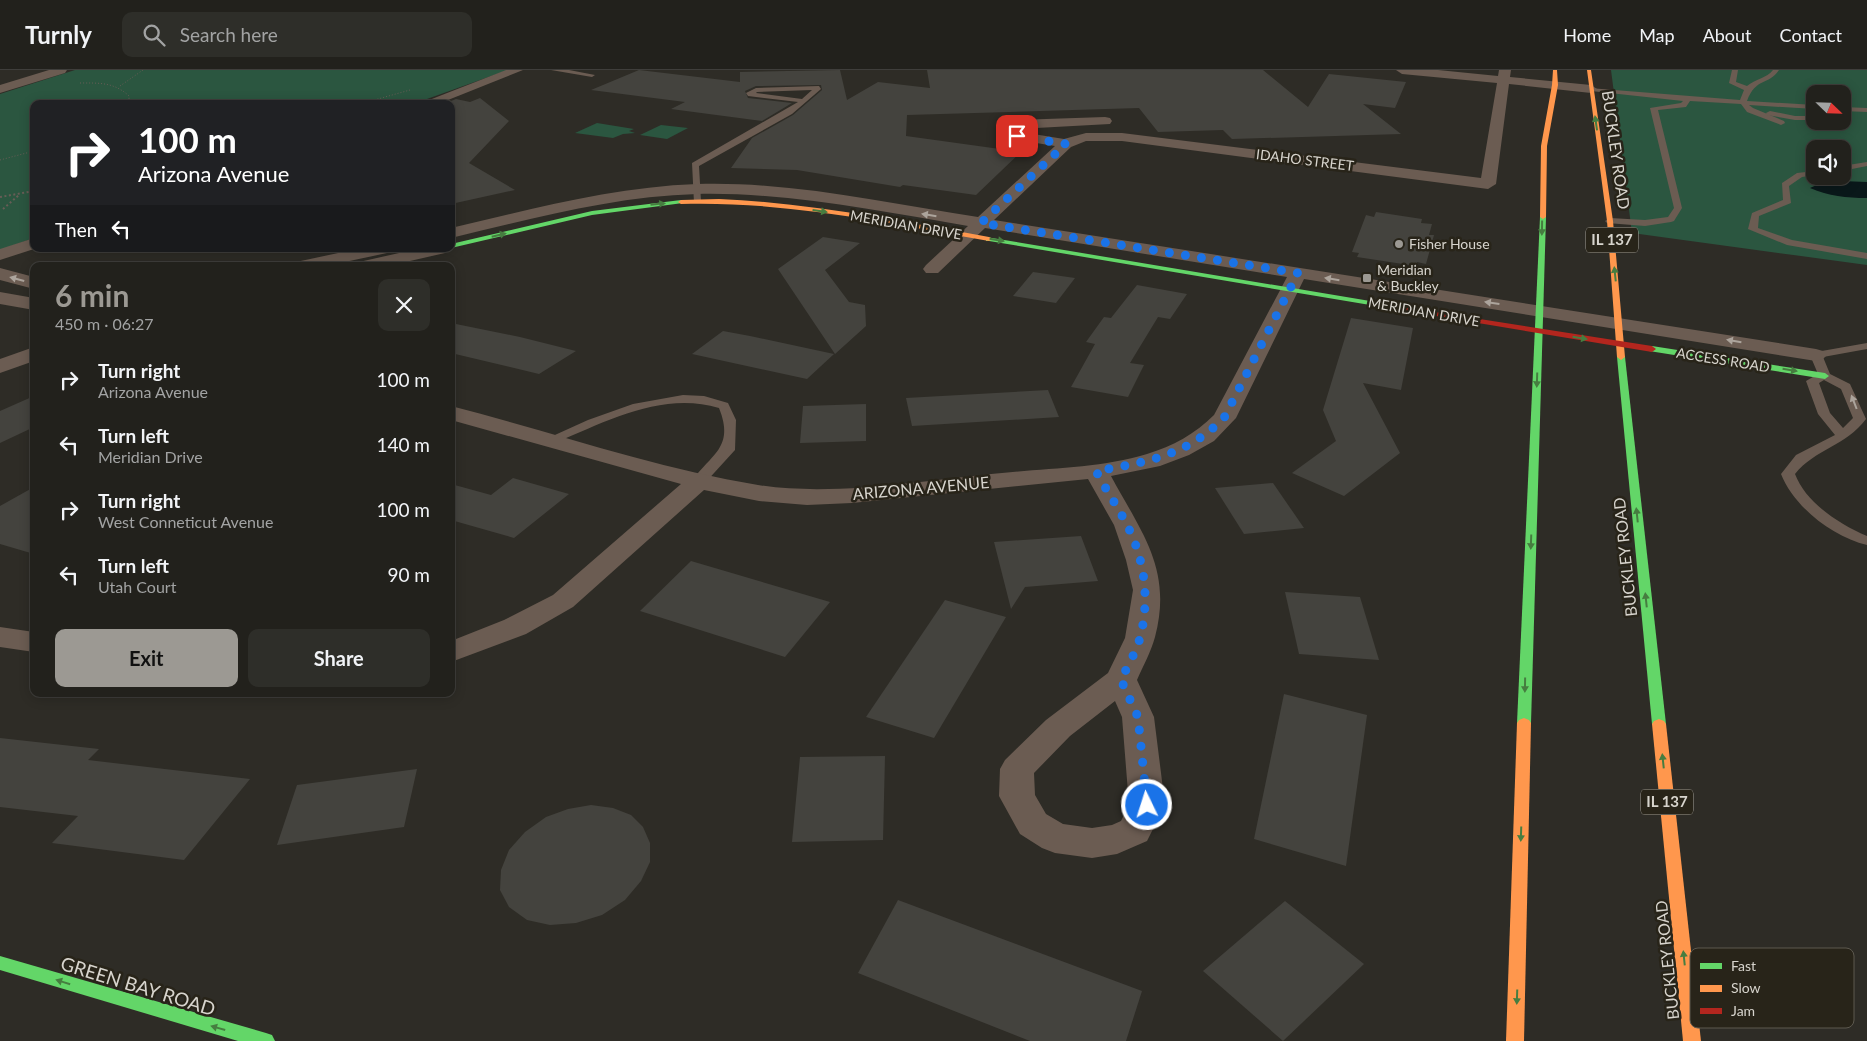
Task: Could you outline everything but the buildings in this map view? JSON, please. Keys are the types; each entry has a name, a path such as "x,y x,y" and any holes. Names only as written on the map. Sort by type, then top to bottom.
{"main road":[{"path":"1515,1041 1527,636 1541,310 1544,146 1555,85 1555,70"},
{"name":"BUCKLEY ROAD","path":"1589,70 1610,221 1620,322 1620,344 1690,1022"},
{"name":"MERIDIAN DRIVE","path":"455,245 608,210 697,195 776,205 968,236 1294,281 1539,331 1620,344"},
{"name":"ACCESS ROAD","path":"1620,344 1825,376"},
{"name":"GREEN BAY ROAD","path":"0,963 266,1041"},
{"name":"BUCKLEY ROAD","path":"1691,1028 1692,1041"}],"street":[{"path":"0,89 61,70"},
{"path":"436,100 517,70"},
{"path":"1402,70 1504,75 1555,85 1591,89"},
{"name":"IDAHO STREET","path":"1066,144 1073,140 1087,137 1122,137 1488,184 1504,75"},
{"path":"1066,144 1017,136 1010,129 1014,124 1109,121 1122,137"},
{"path":"932,269 1066,144"},
{"path":"1283,158 1287,151 1337,149 1356,160 1354,166"},
{"name":"MERIDIAN DRIVE","path":"455,232 635,194 790,194 981,223 1294,281 1541,310 1620,322"},
{"path":"0,255 30,244"},
{"path":"320,262 366,252"},
{"path":"382,262 426,252"},
{"path":"0,274 30,282"},
{"name":"ARIZONA AVENUE","path":"455,414 552,439 699,481 759,493 807,497 852,495 1096,471 1151,461 1180,450 1206,436 1224,418 1294,281"},
{"path":"0,298 30,303"},
{"name":"ACCESS ROAD","path":"1620,322 1816,355"},
{"path":"0,367 30,354"},
{"path":"1096,471 1127,525 1140,560 1147,590 1140,638 1121,680 1058,728 1017,769 1017,796 1033,824 1055,838 1092,843 1117,839 1134,831 1147,805 1138,717 1121,680"},
{"path":"455,650 514,627 563,601 699,481"},
{"path":"0,637 30,641"}],"lane":[{"path":"554,70 592,75"},
{"path":"1735,70 1732,83 1748,89"},
{"path":"1743,102 1748,89 1757,80 1771,77 1776,70"},
{"path":"697,195 695,165 767,124 804,101 819,88 756,90 748,94 804,101"},
{"path":"1591,89 1688,99 1806,106"},
{"path":"1610,221 1645,223 1671,219 1678,208 1677,198 1654,108 1683,105 1688,99"},
{"path":"1743,102 1750,110 1781,124"},
{"path":"1755,103 1761,109 1778,116 1806,118"},
{"path":"1851,110 1867,110"},
{"path":"1851,111 1858,110"},
{"path":"1851,167 1867,164"},
{"path":"1806,174 1800,175 1785,185 1788,202 1754,215 1753,229 1790,243 1867,256"},
{"path":"1867,346 1816,355 1825,376 1846,387 1860,419 1843,436 1800,458 1788,474 1790,482 1798,494 1838,526 1867,541"},
{"path":"1825,376 1812,381 1824,414 1843,436"},
{"path":"552,439 614,414 657,402 684,398 710,399 724,406 730,420 728,450 699,481"}],"path":[{"path":"120,86 143,70"},
{"path":"76,83 104,83 120,86 129,96 129,100"},
{"path":"0,160 30,153"},
{"path":"0,197 30,192"},
{"path":"3,209 8,203 22,194"}],"green space":[{"path":"75,70 508,70 424,100 30,100 30,239 0,250 0,94"},
{"path":"1611,70 1867,70 1867,265 1632,233"},
{"path":"597,123 634,129 629,131 635,133 623,134 613,138 575,133"},
{"path":"661,125 688,128 667,139 640,135"}],"shaded area":[{"path":"1851,181 1867,182 1867,198 1838,196 1810,188 1817,185 1851,185"}],"traffic: fast":[{"path":"455,245 592,213 681,202"},
{"path":"1524,723 1543,217"},
{"path":"989,239 1406,309"},
{"path":"1652,349 1825,376"},
{"path":"1621,357 1659,724"},
{"path":"0,963 266,1041"}],"traffic: slow":[{"path":"1543,217 1544,146 1555,85 1555,70"},
{"path":"1589,70 1610,221 1621,357"},
{"path":"681,202 758,202 797,206 989,239"},
{"path":"1515,1041 1524,723"},
{"path":"1659,724 1690,1022"},
{"path":"1691,1028 1692,1041"}],"traffic: jam":[{"path":"1406,309 1652,349"}],"place":[{"name":"Fisher House","path":"1399,244"},
{"name":"Meridian & Buckley","path":"1367,278"}],"route":[{"path":"1017,136 1066,144 981,223 1298,273 1224,418 1206,436 1180,450 1151,461 1096,471 1127,525 1140,560 1147,590 1140,638 1121,680 1138,717 1147,805"}]}
